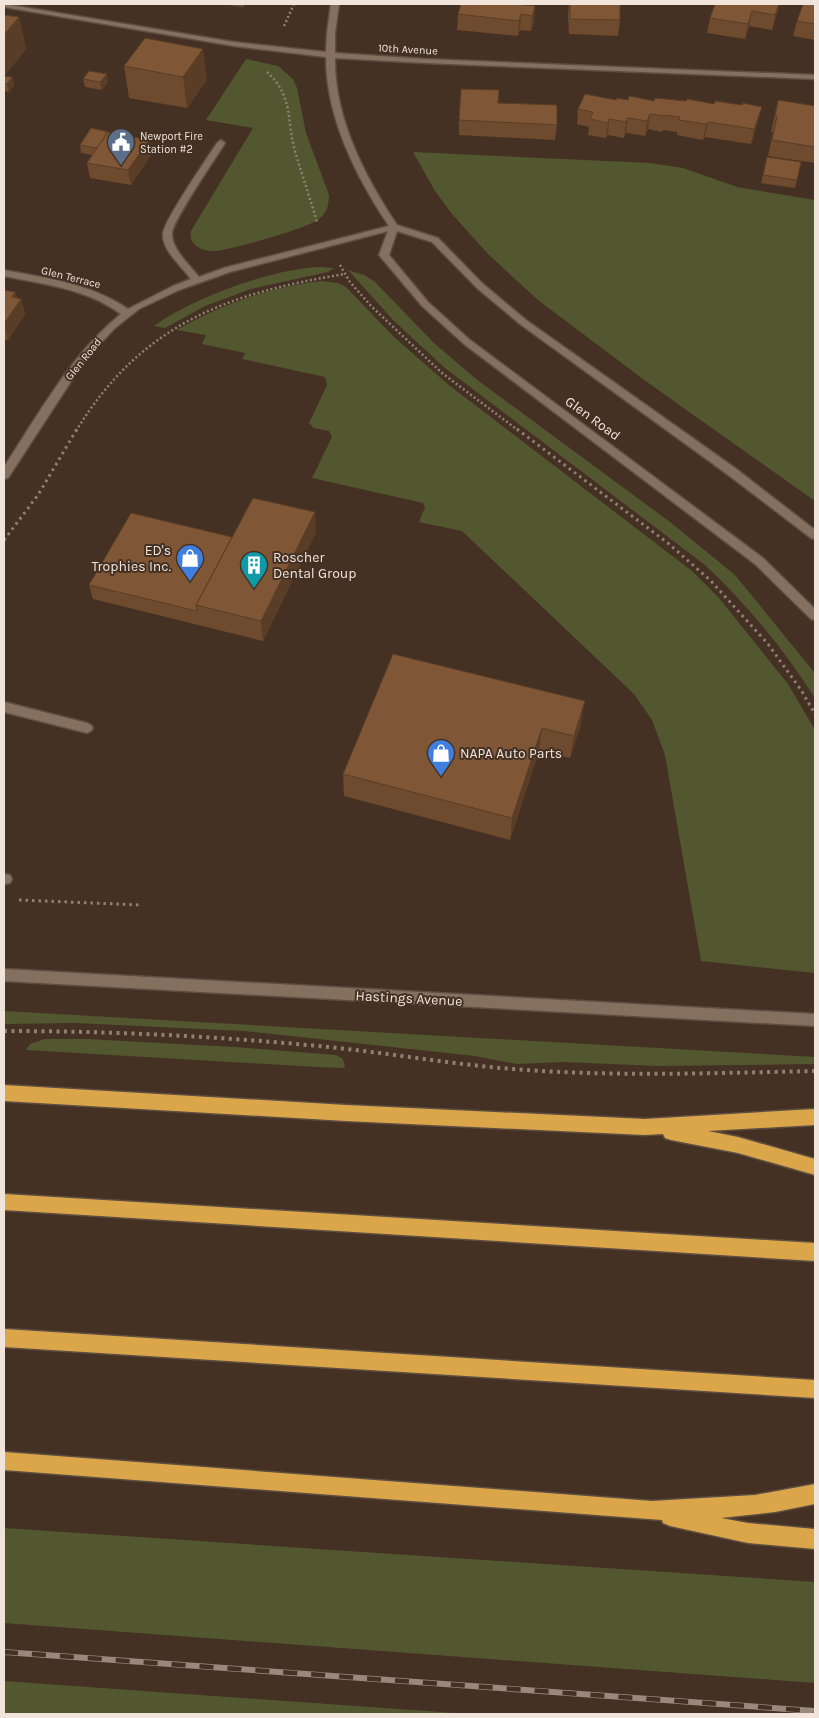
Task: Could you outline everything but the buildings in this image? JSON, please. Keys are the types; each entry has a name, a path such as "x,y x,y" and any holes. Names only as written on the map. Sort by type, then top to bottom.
{"highway":[{"path":"4,1093 645,1127 815,1117"},
{"path":"645,1127 738,1145 815,1167"},
{"path":"4,1202 815,1252"},
{"path":"4,1338 815,1389"},
{"path":"4,1461 652,1511 713,1509 765,1504 815,1494"},
{"path":"652,1511 748,1533 815,1539"}],"street":[{"path":"335,4 331,22 330,55 340,114 351,150 366,184 394,227 435,240 480,286 522,322 739,476 815,535"},
{"name":"10th Avenue","path":"4,5 234,44 330,55 425,61 815,77"},
{"path":"197,280 170,246 167,233 174,218 221,143"},
{"name":"Glen Road","path":"4,475 78,363 96,341 127,314 161,294 197,280 256,262 394,227"},
{"name":"Glen Road","path":"394,227 384,255 409,287 441,319 494,363 759,561 815,616"},
{"name":"Glen Terrace","path":"4,274 88,291 102,296 127,314"},
{"path":"4,706 86,728"},
{"name":"Hastings Avenue","path":"4,975 815,1020"}],"path":[{"path":"281,30 289,18 294,4"},
{"path":"264,69 278,82 285,95 290,113 294,148 314,216"},
{"path":"4,540 38,495 102,392 132,360 162,335 203,312 253,293 294,282 345,274 391,326 442,373 669,544 705,574 727,596 770,647 797,684 815,714"},
{"path":"16,900 141,905"},
{"path":"4,1031 84,1031 223,1038 327,1047 513,1069 667,1074 815,1071"}],"green space":[{"path":"246,59 278,66 293,79 297,88 306,133 329,195 328,205 326,211 319,219 300,228 234,247 208,251 193,243 191,231 253,128 206,120"},
{"path":"413,152 650,163 683,168 737,187 815,200 815,501 647,382 538,300 488,254 452,214 435,191"},
{"path":"321,267 334,268 328,272 251,289 205,306 165,328 154,326 190,305 234,286 280,273"},
{"path":"348,270 364,275 374,281 434,343 476,379 670,522 735,575 814,672 815,698 791,662 764,628 736,595 705,565 445,368 394,321"},
{"path":"322,281 338,283 346,287 394,337 450,386 692,571 719,598 788,684 815,730 815,973 701,961 665,755 652,720 634,694 462,531 419,522 425,507 423,503 312,478 332,437 329,431 314,428 309,423 327,385 325,377 242,359 245,353 202,344 206,335 177,330 211,312 247,298 284,287"},
{"path":"4,1011 815,1057 815,1064 659,1066 563,1062 517,1064 475,1056 244,1031 75,1023 4,1024"},
{"path":"45,1039 87,1039 234,1047 336,1055 343,1059 345,1068 26,1050 30,1044"},
{"path":"4,1528 815,1582 815,1683 4,1623"},
{"path":"4,1681 469,1714 4,1714"}],"railway":[{"path":"4,1652 815,1711"}],"place":[{"name":"Newport Fire Station #2","path":"121,166"},
{"name":"ED's Trophies Inc.","path":"190,582"},
{"name":"Roscher Dental Group","path":"254,589"},
{"name":"NAPA Auto Parts","path":"441,777"}]}
